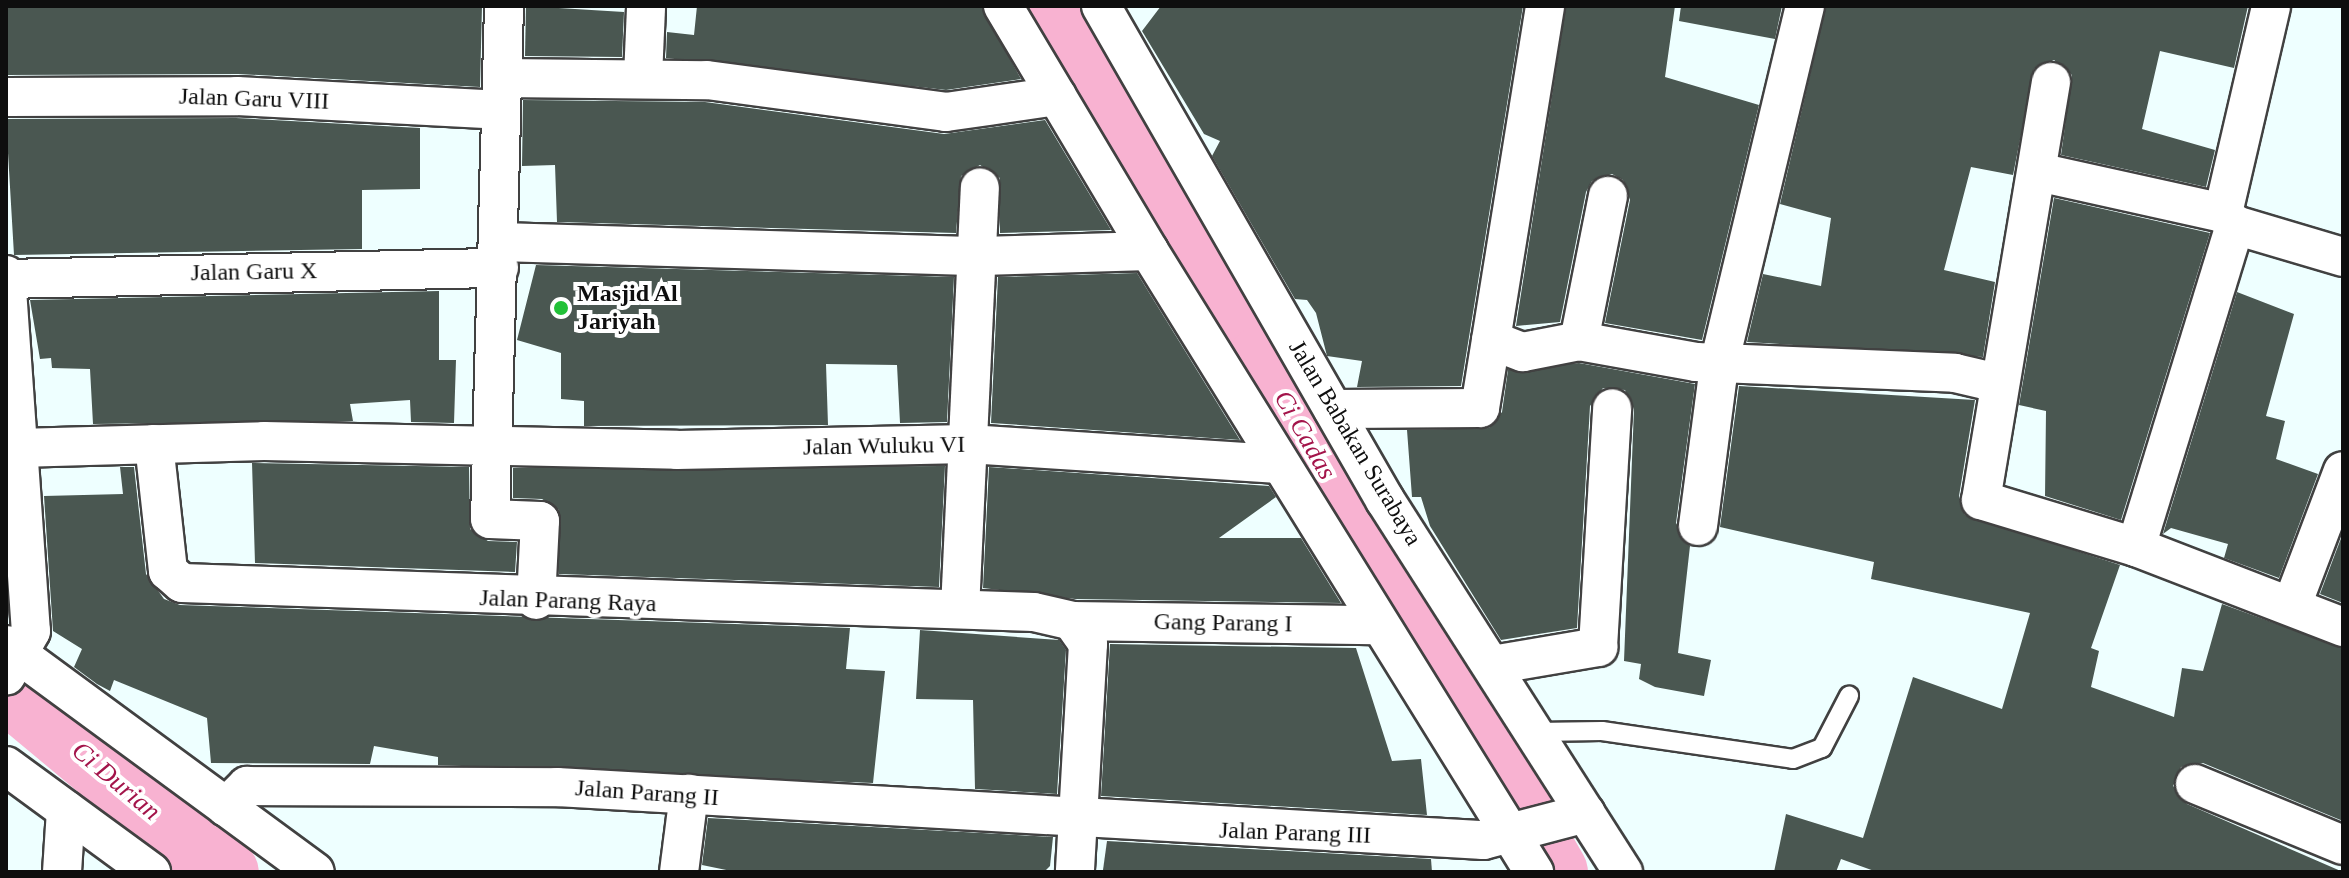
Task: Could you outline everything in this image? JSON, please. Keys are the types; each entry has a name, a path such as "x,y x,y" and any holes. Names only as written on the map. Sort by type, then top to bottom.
{"street":[{"path":"504,6 500,255 490,519 540,521 536,600"},
{"path":"1003,6 1275,464 1375,625 1544,827 1534,872"},
{"name":"Jalan Babakan Surabaya","path":"1101,6 1333,409 1536,732 1544,827 1623,872"},
{"path":"1333,409 1477,411 1545,6"},
{"path":"1698,526 1720,360 1805,6"},
{"path":"2136,547 2229,219 2271,6"},
{"path":"643,77 646,8"},
{"name":"Jalan Garu VIII","path":"6,97 502,94 643,77 946,112 1057,96"},
{"path":"2051,82 2038,172 1998,383 1981,500 2136,547 2343,627"},
{"path":"2038,172 2229,219 2343,257"},
{"path":"960,609 980,187"},
{"path":"1579,341 1608,196"},
{"name":"Jalan Garu X","path":"7,278 500,255 979,256 1149,251"},
{"path":"7,278 31,631 11,662 226,807 315,872"},
{"path":"1491,340 1540,353 1579,341 1720,360 1955,373 1998,383"},
{"path":"1492,665 1598,647 1612,408"},
{"name":"Jalan Wuluku VI","path":"18,448 154,444 968,444 1275,464"},
{"name":"Jalan Parang Raya","path":"154,444 168,571 182,583 536,600 960,609 1080,633"},
{"path":"2292,605 2343,471"},
{"name":"Gang Parang I","path":"1080,633 1375,625"},
{"path":"1075,872 1080,633"},
{"path":"6,766 151,872"},
{"name":"Jalan Parang II","path":"226,807 247,786 308,783 689,794 1077,821"},
{"path":"2195,784 2343,845"},
{"path":"679,872 689,794"},
{"path":"62,872 66,810"},
{"name":"Jalan Parang III","path":"1077,821 1544,827"}],"lane":[{"path":"1536,732 1602,731 1793,759 1822,748 1849,696"}],"building":[{"path":"6,6 482,6 480,87 238,74 6,75"},
{"path":"526,6 624,12 622,57 525,56"},
{"path":"697,6 981,6 1021,79 946,90 666,58 667,32 694,35"},
{"path":"1161,6 1523,6 1461,386 1357,387 1362,361 1327,356 1316,313 1307,300 1295,299 1212,156 1220,141 1204,134 1142,31"},
{"path":"1566,6 1675,6 1665,77 1759,105 1702,340 1605,323 1630,200 1623,180 1612,174 1592,181 1586,192 1560,322 1516,326"},
{"path":"1681,6 1782,6 1775,39 1679,21"},
{"path":"1826,6 2248,6 2234,68 2160,51 2142,129 2215,150 2206,187 2061,155 2072,75 2054,60 2034,69 2013,175 1971,167 1944,270 1995,282 1983,357 1747,342 1763,274 1821,286 1831,218 1780,204"},
{"path":"523,100 705,102 944,134 1045,120 1111,230 1000,233 1000,178 980,165 961,176 956,233 557,222 555,165 522,166"},
{"path":"236,118 420,128 420,189 362,190 362,249 14,255 6,119"},
{"path":"2054,198 2210,233 2121,520 2045,496 2046,411 2019,405"},
{"path":"536,265 954,277 947,422 900,423 897,365 826,364 828,425 584,426 584,401 561,399 561,353 517,340"},
{"path":"1137,273 1240,440 991,423 998,277"},
{"path":"439,291 439,360 456,360 454,423 411,422 410,400 350,404 353,421 93,424 90,369 52,368 51,358 40,359 30,300"},
{"path":"2237,292 2294,314 2266,416 2285,421 2276,459 2318,474 2279,578 2224,558 2228,544 2171,528 2163,534"},
{"path":"1579,363 1695,384 1676,523 1690,546 1678,653 1711,660 1704,696 1655,687 1639,679 1641,664 1624,661 1634,409 1625,390 1603,388 1590,406 1577,628 1501,640 1430,526 1421,497 1412,497 1407,430 1489,428 1502,412 1508,370"},
{"path":"1739,386 1975,400 1959,496 1965,515 2120,565 2091,648 2099,651 2091,687 2174,717 2182,668 2203,671 2222,604 2343,648 2343,821 2203,763 2181,767 2173,786 2187,804 2343,872 1877,872 1841,859 1836,872 1774,872 1786,814 1863,838 1913,677 2002,709 2030,613 1871,579 1874,562 1720,527"},
{"path":"252,463 469,467 470,529 488,541 517,542 515,572 255,563"},
{"path":"945,466 939,587 559,574 559,510 542,499 513,498 513,468"},
{"path":"120,467 134,467 146,574 164,599 180,605 850,628 846,669 885,671 873,783 438,765 438,757 374,746 370,764 211,763 207,718 114,680 110,691 97,684 74,667 82,649 53,631 44,496 123,494"},
{"path":"989,467 1269,486 1276,497 1219,538 1301,538 1341,603 1075,599 983,588"},
{"path":"2343,533 2343,603 2320,594"},
{"path":"920,630 1059,640 1066,650 1057,794 975,789 973,700 916,699"},
{"path":"1110,644 1356,648 1392,761 1421,759 1427,815 1101,796"},
{"path":"708,818 1053,837 1050,866 1044,872 736,872 702,865"},
{"path":"1107,841 1431,859 1432,872 1103,870"}],"waterway":[{"name":"Ci Cadas","path":"1041,6 1261,359 1555,872"},
{"name":"Ci Durian","path":"6,689 226,872"}],"place":[{"name":"Masjid Al Jariyah","path":"561,308"}]}
